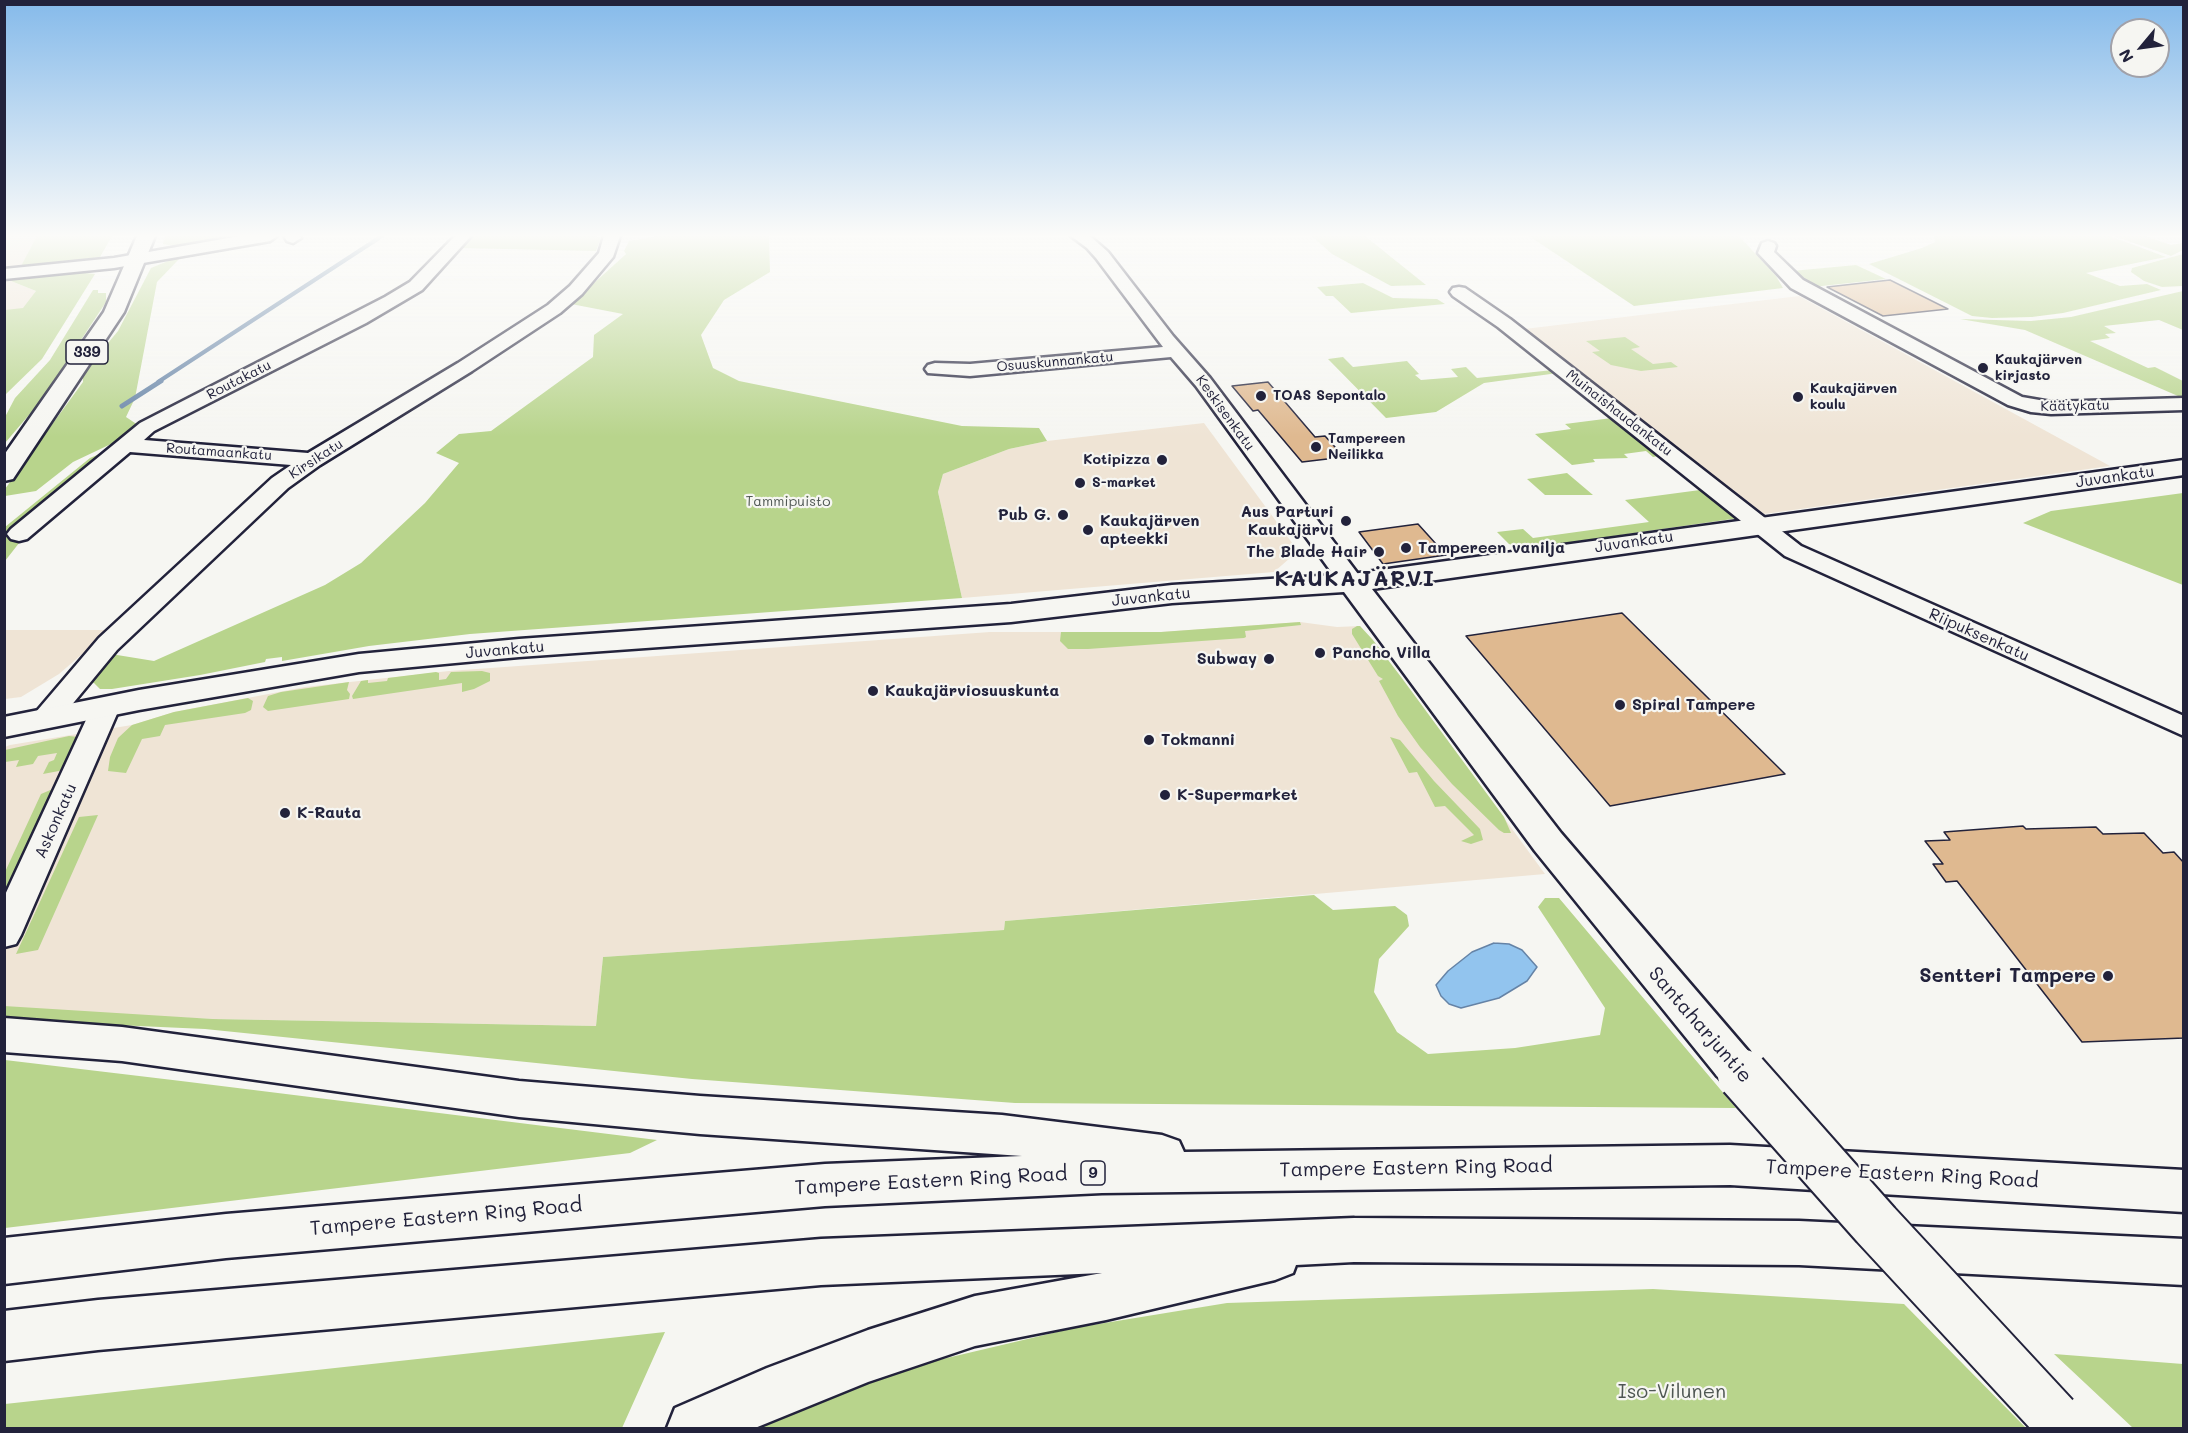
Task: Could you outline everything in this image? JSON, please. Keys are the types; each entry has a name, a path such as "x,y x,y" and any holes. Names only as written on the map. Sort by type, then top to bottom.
{"main road":[{"name":"339","path":"4,474 118,303"},
{"name":"339","path":"4,452 51,403"},
{"name":"Juvankatu","path":"4,727 359,663 519,648 1011,613 1222,609 1358,590 1509,581 1768,532 2184,467"},
{"name":"Juvankatu","path":"1768,532 2184,479"},
{"name":"Santaharjuntie","path":"1358,590 1548,842 1732,1064 1876,1225 2059,1423"},
{"path":"4,1035 122,1044 519,1099 700,1114 1002,1134 1268,1169"},
{"name":"Tampere Eastern Ring Road","path":"4,1261 226,1236 825,1185 1102,1173 1268,1169 1730,1165 2184,1191"},
{"path":"695,1428 768,1395 868,1356 975,1321 1106,1296 1354,1240"},
{"path":"4,1336 98,1324 821,1262 1354,1240 1799,1243 2184,1262"}],"street":[{"name":"Routakatu","path":"19,534 156,422 360,319 387,303"},
{"name":"Kirsikatu","path":"46,718 108,644 280,483 312,460 465,367 561,303"},
{"name":"Keskisenkatu","path":"1138,303 1175,351 1203,382 1246,443 1358,590"},
{"name":"Muinaishaudankatu","path":"1475,303 1504,323 1768,532"},
{"name":"Käätykatu","path":"1832,303 2015,401 2031,406 2051,408 2184,404"},
{"name":"Osuuskunnankatu","path":"935,369 970,370 1175,351"},
{"name":"Routamaankatu","path":"126,445 312,460"},
{"name":"Riipuksenkatu","path":"1768,532 1793,551 2184,727"},
{"name":"Askonkatu","path":"4,935 106,707"}],"shaded area":[{"path":"4,303 29,303 4,344"},
{"name":"Kaukajärven koulu","path":"1742,303 1812,303 2110,466 1764,514 1524,329"},
{"path":"1204,423 1298,551 1274,572 962,598 938,492 943,474 1009,449 1047,441"},
{"path":"1300,622 1337,627 1360,626 1401,677 1545,874 1005,921 1004,930 603,957 596,1026 213,1019 5,1010 5,747 10,745 132,725 174,712 305,687 449,671 990,632 1161,632"},
{"path":"4,630 110,630 59,674 21,697 5,699"}],"green space":[{"path":"27,303 77,303 42,359 5,395 5,310 23,308"},
{"path":"85,303 105,303 40,402 5,443 5,417 15,398 50,360"},
{"path":"133,303 153,303 135,398 126,417 138,425 132,434 73,462 36,491 5,496 5,489 83,382 83,373 118,331"},
{"name":"Tammipuisto","path":"722,303 701,335 713,368 739,381 962,426 1039,428 1047,441 1009,449 943,474 938,492 962,598 470,634 369,646 282,661 282,657 266,659 265,662 200,675 112,689 100,689 94,683 87,684 111,654 154,661 325,585 361,563 425,503 459,463 436,453 459,434 491,431 593,357 594,335 623,314 571,304"},
{"path":"1340,303 1445,304 1351,313"},
{"path":"1629,303 1660,303 1634,306"},
{"path":"1946,303 2106,303 2063,313 2032,317 1972,316"},
{"path":"2132,303 2183,303 2183,330 2159,320 2104,326 2116,333 2105,334 2110,338 2090,341 2148,368 2155,367 2183,381 2183,396 2178,396 2025,330 1960,319 2031,321 2071,317"},
{"path":"1625,337 1640,347 1631,349 1653,364 1671,362 1678,367 1641,371 1611,365 1592,352 1600,351 1586,341"},
{"path":"1343,357 1353,367 1407,361 1419,374 1415,375 1421,380 1458,377 1451,369 1466,367 1477,378 1553,370 1558,373 1484,383 1436,412 1386,418 1328,359"},
{"path":"1616,418 1663,455 1653,457 1646,451 1624,454 1628,458 1593,459 1595,462 1572,465 1535,434 1571,429 1565,424"},
{"path":"104,452 111,452 23,538 5,561 5,527 90,458"},
{"path":"1567,473 1593,495 1545,495 1527,479"},
{"path":"1707,490 1739,518 1523,549 1509,544 1497,532 1523,529 1533,538 1649,522 1625,500"},
{"path":"2183,493 2183,585 2023,523 2051,511"},
{"path":"1300,622 1301,625 1245,631 1246,637 1244,638 1088,649 1068,649 1060,641 1061,632 1161,632"},
{"path":"1360,626 1373,640 1401,677 1504,817 1511,833 1499,830 1452,784 1420,747 1398,716 1379,681 1383,679 1378,676 1352,634 1352,629"},
{"path":"436,672 439,673 439,680 446,679 451,672 490,673 490,681 462,692 462,683 353,699 352,696 361,681 368,680 368,683 387,681 388,678"},
{"path":"349,682 347,690 350,694 349,699 268,711 263,707 268,696 281,692"},
{"path":"248,698 253,701 251,710 245,713 165,725 160,736 142,739 126,773 108,771 110,757 118,738 132,725 174,712"},
{"path":"69,736 78,737 64,770 43,774 57,753 38,756 33,764 16,767 19,760 5,762 5,750"},
{"path":"1390,737 1400,740 1434,781 1480,829 1483,840 1471,844 1461,841 1474,835 1445,806 1435,807 1417,772 1409,773"},
{"path":"55,788 5,902 5,872 41,794"},
{"path":"98,815 38,950 16,954 79,817"},
{"path":"1314,895 1333,910 1395,906 1407,915 1409,926 1379,959 1374,992 1397,1032 1428,1054 1515,1048 1600,1035 1605,1008 1538,907 1545,898 1559,898 1736,1108 1015,1103 692,1079 205,1029 5,1020 4,1006 213,1019 596,1026 603,957 1004,930 1005,921"},
{"path":"5,1060 657,1140 630,1153 5,1228"},
{"name":"Iso-Vilunen","path":"1653,1289 1904,1304 2026,1428 757,1428 896,1370 1074,1328 1227,1303"},
{"path":"665,1332 622,1428 5,1428 5,1404"},
{"path":"2054,1354 2183,1364 2183,1428 2133,1428"}],"water":[{"path":"1494,943 1509,944 1522,950 1537,967 1527,981 1499,998 1461,1008 1449,1004 1441,996 1436,985 1448,971 1472,952"}],"building":[{"path":"1858,303 1936,303 1948,309 1883,316"},
{"path":"1268,382 1315,437 1325,436 1344,457 1302,462 1258,410 1253,411 1232,386"},
{"name":"Tampereen vanilja","path":"1418,524 1446,555 1383,564 1359,532"},
{"name":"Spiral Tampere","path":"1622,613 1785,774 1610,806 1466,636"},
{"name":"Sentteri Tampere","path":"2023,826 2026,829 2096,827 2103,834 2144,833 2163,853 2174,852 2184,863 2184,1038 2082,1042 1957,881 1946,882 1933,864 1943,864 1925,841 1950,840 1944,832"}],"waterway":[{"path":"158,382 279,303"},
{"path":"122,406 161,381"}],"place":[{"name":"Kaukajärven kirjasto","path":"1983,368"},
{"name":"TOAS Sepontalo","path":"1261,396"},
{"name":"Kaukajärven koulu","path":"1798,397"},
{"name":"Tampereen Neilikka","path":"1316,447"},
{"name":"Kotipizza","path":"1162,460"},
{"name":"S-market","path":"1080,483"},
{"name":"Pub G.","path":"1063,515"},
{"name":"Aus Parturi Kaukajärvi","path":"1346,521"},
{"name":"Kaukajärven apteekki","path":"1088,530"},
{"name":"Tampereen vanilja","path":"1406,548"},
{"name":"The Blade Hair","path":"1379,552"},
{"name":"Pancho Villa","path":"1320,653"},
{"name":"Subway","path":"1269,659"},
{"name":"Kaukajärviosuuskunta","path":"873,691"},
{"name":"Spiral Tampere","path":"1620,705"},
{"name":"Tokmanni","path":"1149,740"},
{"name":"K-Supermarket","path":"1165,795"},
{"name":"K-Rauta","path":"285,813"},
{"name":"Sentteri Tampere","path":"2108,976"}],"district":[{"name":"KAUKAJÄRVI","path":"1355,579"}]}
